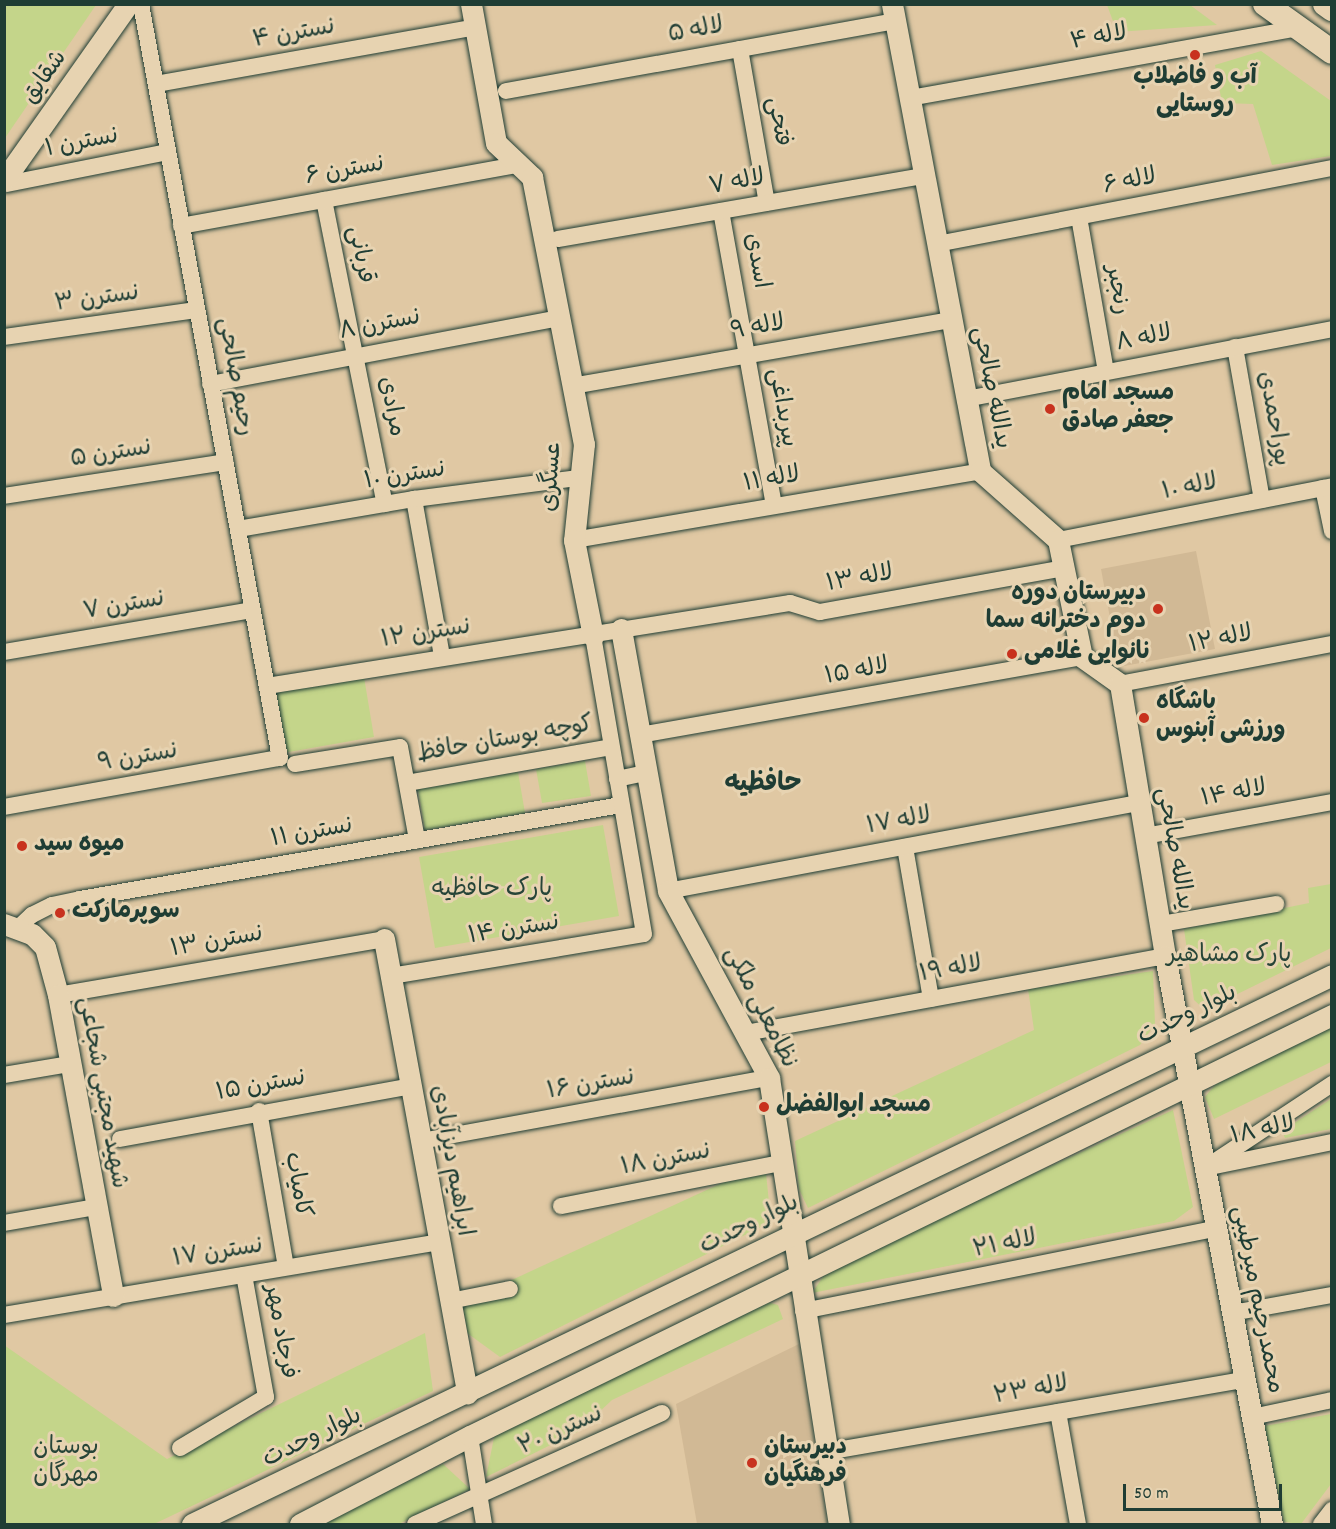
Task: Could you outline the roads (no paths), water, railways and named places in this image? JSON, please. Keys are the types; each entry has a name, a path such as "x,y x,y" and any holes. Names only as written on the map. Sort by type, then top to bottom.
{"main road":[{"path":"1265,4 1332,52"},
{"path":"1325,4 1332,9"}],"street":[{"name":"شقایق","path":"5,182 128,4"},
{"name":"رحیم صالحی","path":"141,4 252,610 267,686 287,761"},
{"name":"عسگری","path":"471,4 496,143 532,177 584,444 574,540 644,934"},
{"name":"لاله ۵","path":"506,91 740,49 894,13"},
{"name":"یدالله صالحی","path":"894,13 980,471 1058,540"},
{"name":"نسترن ۴","path":"156,84 476,27"},
{"name":"لاله ۴","path":"910,98 1298,28"},
{"name":"فتحی","path":"740,49 767,203"},
{"name":"نسترن ۱","path":"5,182 168,152"},
{"name":"نسترن ۶","path":"181,226 518,165"},
{"name":"لاله ۶","path":"937,244 1332,168"},
{"name":"لاله ۷","path":"558,239 924,176"},
{"name":"قربانی","path":"324,200 355,355"},
{"name":"اسدی","path":"721,211 747,355"},
{"name":"رنجبر","path":"1079,217 1106,372"},
{"name":"نسترن ۳","path":"4,337 197,310"},
{"name":"نسترن ۸","path":"210,384 559,318"},
{"name":"لاله ۹","path":"572,386 951,320"},
{"name":"لاله ۸","path":"966,399 1332,329"},
{"name":"پوراحمدی","path":"1235,347 1262,500"},
{"name":"مرادی","path":"355,355 385,504"},
{"name":"پیربداغی","path":"747,355 774,505"},
{"name":"نسترن ۵","path":"4,496 225,462"},
{"name":"لاله ۱۱","path":"574,540 980,471"},
{"name":"نسترن ۱۰","path":"238,530 414,499 579,478"},
{"name":"لاله ۱۰","path":"1058,540 1327,487"},
{"path":"1327,487 1332,531"},
{"path":"414,499 442,656"},
{"path":"1058,540 1082,657 1120,684"},
{"name":"لاله ۱۳","path":"592,636 621,629 790,603 820,612 1064,568"},
{"name":"نسترن ۷","path":"4,652 252,610"},
{"name":"نظامعلی ملکی","path":"621,629 668,891 769,1078 803,1311 839,1524"},
{"name":"نسترن ۱۲","path":"267,686 442,656 592,636"},
{"name":"لاله ۱۲","path":"1120,684 1332,644"},
{"name":"لاله ۱۵","path":"640,735 1082,657"},
{"name":"یدالله صالحی","path":"1120,684 1144,836 1189,1084"},
{"name":"نسترن ۹","path":"4,807 287,761 400,747 407,783"},
{"name":"کوچه بوستان حافظ","path":"407,783 611,747"},
{"path":"617,779 646,773"},
{"path":"407,783 417,840"},
{"name":"لاله ۱۴","path":"1144,836 1332,802"},
{"name":"لاله ۱۷","path":"668,891 1139,803"},
{"name":"نسترن ۱۱","path":"12,926 52,905 621,805"},
{"path":"905,847 931,999"},
{"path":"1161,924 1276,904"},
{"name":"شهید مجتبی شجاعی","path":"12,926 45,947 58,994 112,1296"},
{"name":"نسترن ۱۴","path":"391,976 644,934"},
{"name":"نسترن ۱۳","path":"58,994 384,939"},
{"name":"ابراهیم دیزآبادی","path":"384,939 467,1393"},
{"name":"لاله ۱۹","path":"746,1033 1165,956"},
{"name":"بلوار وحدت","path":"192,1524 1332,975"},
{"path":"300,1524 470,1436 798,1278 1332,1015"},
{"path":"4,1075 70,1064"},
{"name":"نسترن ۱۶","path":"421,1141 769,1078"},
{"name":"محمدرحیم میرطیبی","path":"1189,1084 1272,1524"},
{"path":"1205,1168 1332,1084"},
{"name":"نسترن ۱۵","path":"120,1139 411,1086"},
{"name":"کامیاب","path":"259,1112 286,1268"},
{"name":"لاله ۱۸","path":"1205,1168 1332,1142"},
{"name":"نسترن ۱۸","path":"561,1206 781,1163"},
{"path":"4,1223 96,1207"},
{"name":"لاله ۲۱","path":"803,1311 1217,1228"},
{"name":"نسترن ۱۷","path":"4,1315 439,1242"},
{"name":"فرجاد مهر","path":"180,1448 266,1397 244,1275"},
{"path":"450,1301 510,1289"},
{"path":"1232,1313 1332,1295"},
{"name":"لاله ۲۳","path":"826,1452 1245,1380"},
{"path":"1252,1417 1332,1400"},
{"path":"1058,1412 1078,1524"},
{"name":"نسترن ۲۰","path":"415,1524 662,1413"},
{"path":"470,1436 484,1524"},
{"path":"1322,1524 1332,1510"}],"place":[{"name":"آب و فاضلاب روستایی","path":"1195,55"},
{"name":"مسجد امام جعفر صادق","path":"1050,409"},
{"name":"دبیرستان دوره دوم دخترانه سما","path":"1158,609"},
{"name":"نانوایی غلامی","path":"1012,654"},
{"name":"باشگاه ورزشی آبنوس","path":"1144,718"},
{"name":"میوه سید","path":"22,846"},
{"name":"سوپرمارکت","path":"60,913"},
{"name":"مسجد ابوالفضل","path":"764,1107"},
{"name":"دبیرستان فرهنگیان","path":"752,1463"}],"district":[{"name":"حافظیه","path":"763,785"}],"park label":[{"name":"پارک حافظیه","path":"492,891"},
{"name":"پارک مشاهیر","path":"1229,957"},
{"name":"بوستان مهرگان","path":"66,1463"}]}
